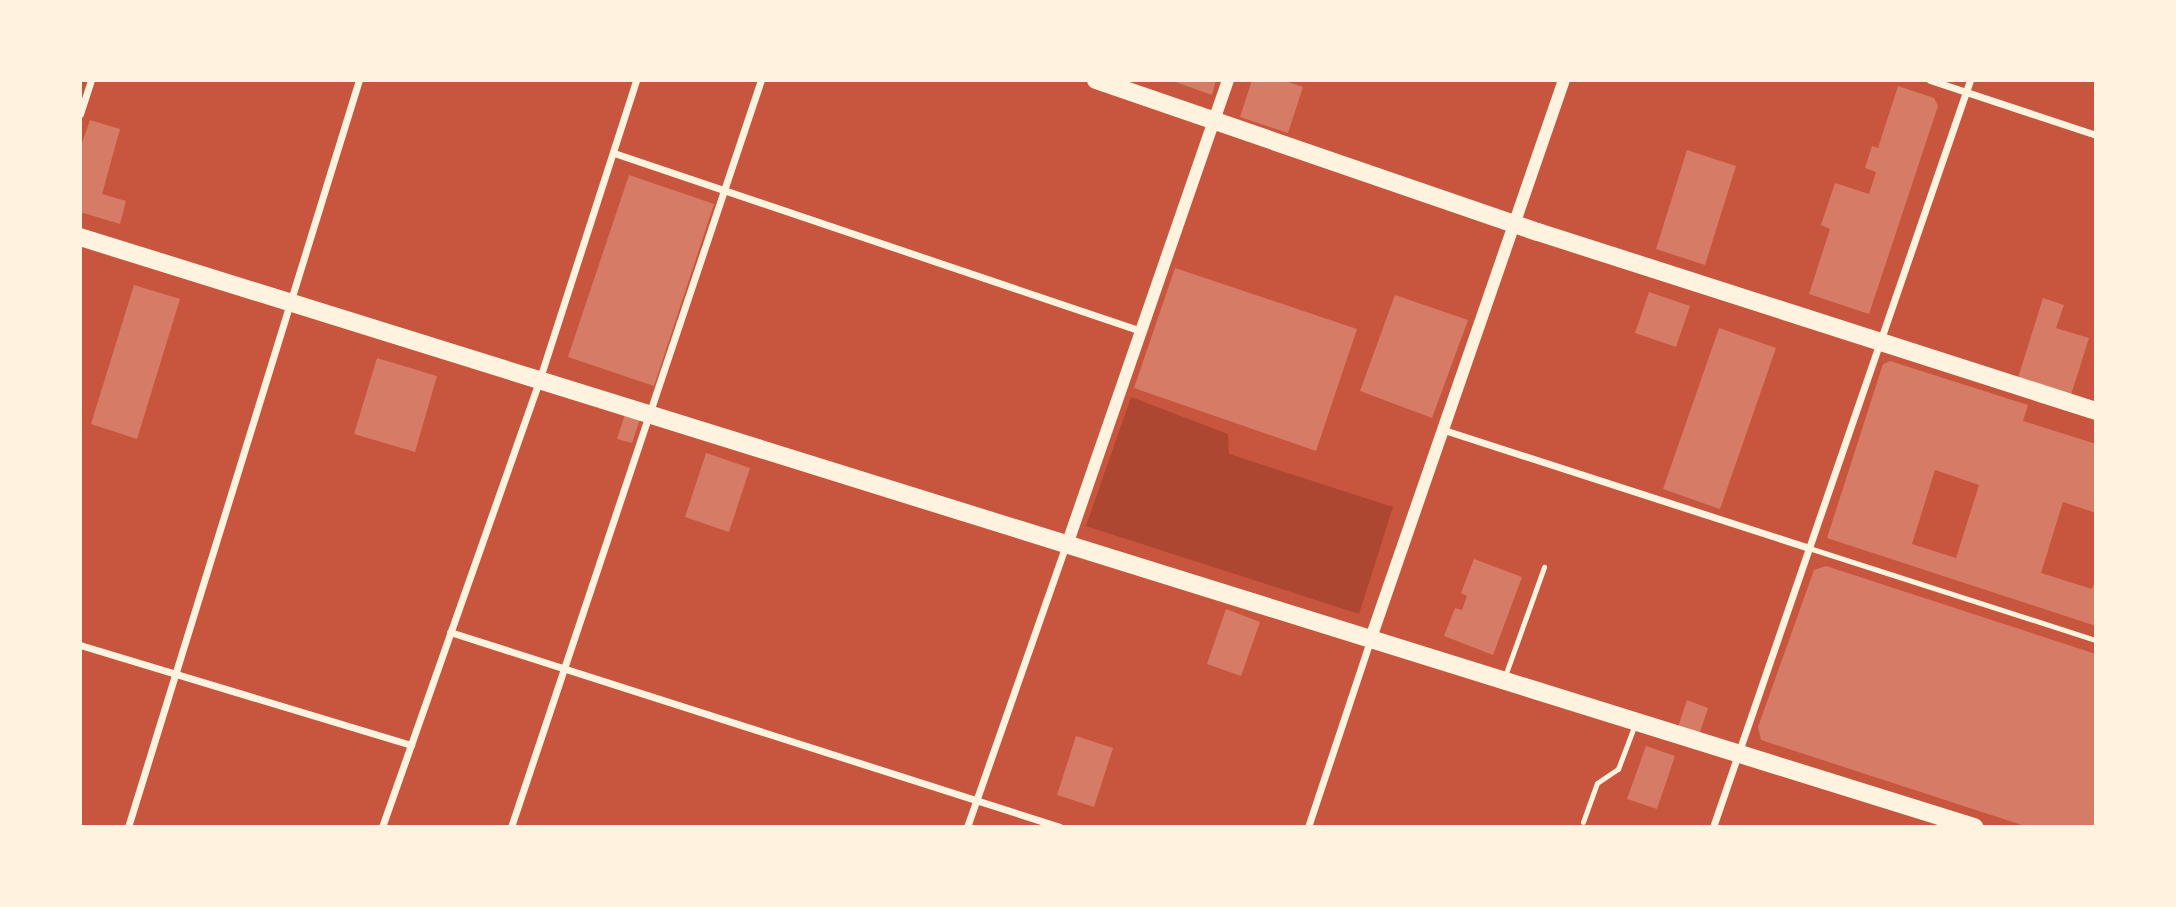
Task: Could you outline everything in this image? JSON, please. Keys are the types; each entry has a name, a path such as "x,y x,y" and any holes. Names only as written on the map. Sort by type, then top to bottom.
{"main road":[{"path":"1100,81 1515,224 2095,411"},
{"path":"80,237 539,381 653,413 1372,635 1738,754 1974,827"}],"street":[{"path":"80,114 91,80"},
{"path":"128,827 174,674 293,304 359,80"},
{"path":"382,827 539,381 636,80"},
{"path":"511,827 653,413 761,80"},
{"path":"967,827 1228,80"},
{"path":"1308,827 1564,80"},
{"path":"1930,80 2095,135"},
{"path":"1713,827 1807,547 1970,80"},
{"path":"614,153 1141,331"},
{"path":"1444,430 1807,547"},
{"path":"450,632 1060,827"},
{"path":"80,645 411,745"}],"lane":[{"path":"1807,547 2095,640"},
{"path":"1504,679 1544,567"},
{"path":"1583,821 1597,783 1618,769 1636,721"}],"shaded area":[{"path":"1131,397 1228,434 1229,454 1393,507 1359,614 1086,526"}],"building":[{"path":"1170,80 1216,80 1212,95"},
{"path":"1252,80 1282,80 1303,87 1288,133 1240,117"},
{"path":"1898,86 1934,98 1938,106 1869,314 1809,294 1830,229 1821,225 1835,183 1869,194 1876,172 1865,168 1872,146 1878,148"},
{"path":"90,120 120,129 102,194 126,201 120,224 80,212 80,149"},
{"path":"1687,150 1736,166 1705,265 1656,249"},
{"path":"629,175 714,204 654,386 568,357"},
{"path":"1175,268 1357,329 1316,451 1134,388"},
{"path":"134,285 180,299 137,439 91,424"},
{"path":"1649,292 1690,306 1676,347 1635,333"},
{"path":"1395,295 1468,320 1432,418 1360,391"},
{"path":"2043,298 2064,305 2056,328 2089,338 2070,398 2017,381"},
{"path":"1719,328 1776,348 1720,509 1663,489"},
{"path":"377,358 437,376 415,452 354,434"},
{"path":"1890,361 2028,405 2023,421 2096,444 2096,513 2063,502 2041,573 2092,589 2096,579 2096,626 1827,538 1883,364","holes":["1935,470 1979,485 1956,558 1912,544"]},
{"path":"626,411 641,416 632,443 617,439"},
{"path":"706,453 750,468 729,532 685,517"},
{"path":"1474,559 1522,577 1493,655 1444,636 1455,608 1462,610 1467,596 1461,593"},
{"path":"1826,566 2096,654 2096,827 2028,827 1761,740 1758,727 1814,570"},
{"path":"1226,609 1260,622 1241,676 1207,664"},
{"path":"1687,700 1708,708 1699,735 1678,727"},
{"path":"1076,736 1113,748 1094,807 1057,795"},
{"path":"1646,746 1675,756 1657,809 1627,799"}]}
